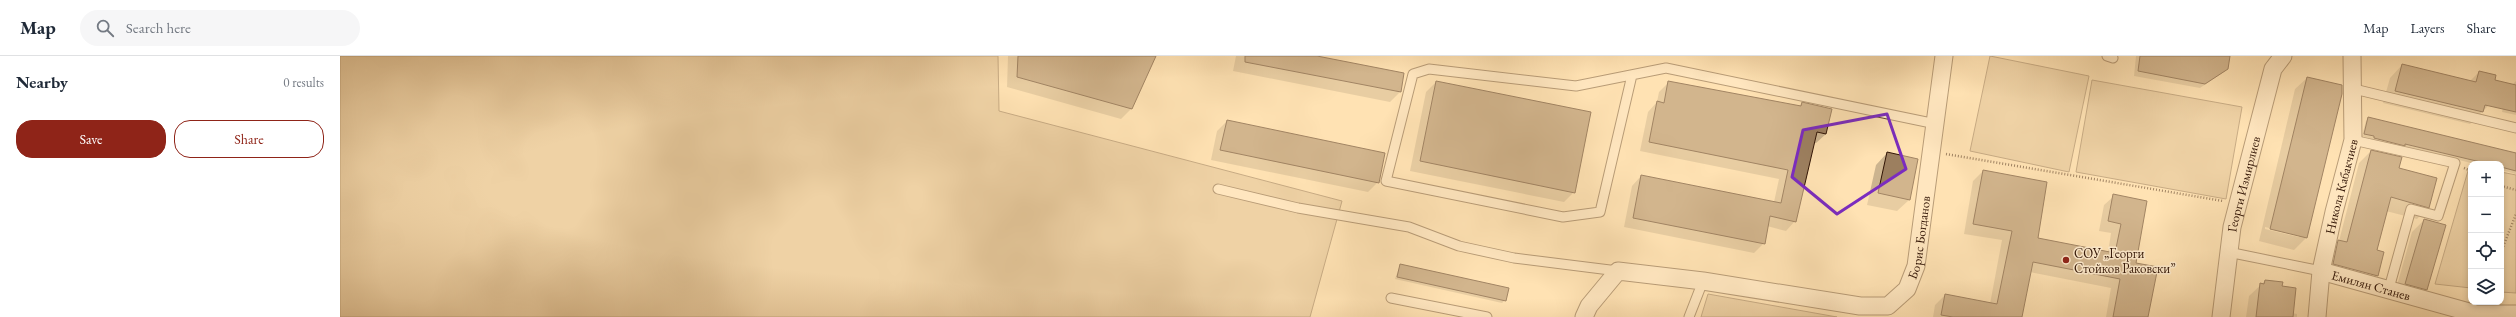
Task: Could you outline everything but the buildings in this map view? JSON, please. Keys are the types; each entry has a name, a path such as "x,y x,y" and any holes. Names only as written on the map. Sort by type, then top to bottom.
{"street":[{"name":"Борис Богданов","path":"1618,271 1703,281 1860,306 1888,306 1907,289 1916,266 1944,56"},
{"name":"Георги Измирлиев","path":"2221,317 2228,252 2238,204 2273,69 2283,56"},
{"name":"Никола Кабакчиев","path":"2317,317 2321,271 2353,140 2354,89 2352,56"},
{"path":"1584,317 1589,306 1618,271"},
{"name":"Емилян Станев","path":"2321,271 2388,292 2476,314 2516,314"}],"lane":[{"path":"1632,75 1600,212 1563,217 1386,181 1413,74 1430,69 1576,86 1666,68 1936,124"},
{"path":"2354,89 2516,128"},
{"path":"2353,140 2455,163 2438,216 2411,209 2388,292"},
{"path":"1218,189 1298,208 1409,228 1460,246 1514,258 1618,271"},
{"path":"2228,252 2321,271"},
{"path":"1689,317 1703,281"},
{"path":"1391,298 1488,317"}],"path":[{"path":"1932,151 2238,204"},
{"path":"2504,187 2516,190"},
{"path":"2504,244 2516,214"}],"highlighted area":[{"path":"1887,114 1906,169 1837,214 1792,177 1803,130"}],"shaded area":[{"path":"340,56 998,56 999,111 1342,201 1310,317 340,317"},
{"path":"1990,56 2089,76 2069,172 1970,151"},
{"path":"2092,80 2242,107 2226,199 2076,172"},
{"path":"2468,171 2468,288 2435,284"},
{"path":"2504,173 2516,175 2516,293 2504,292"},
{"path":"1708,294 1837,317 1701,317"}],"place":[{"name":"СОУ „Георги Стойков Раковски”","path":"2066,260"}]}
